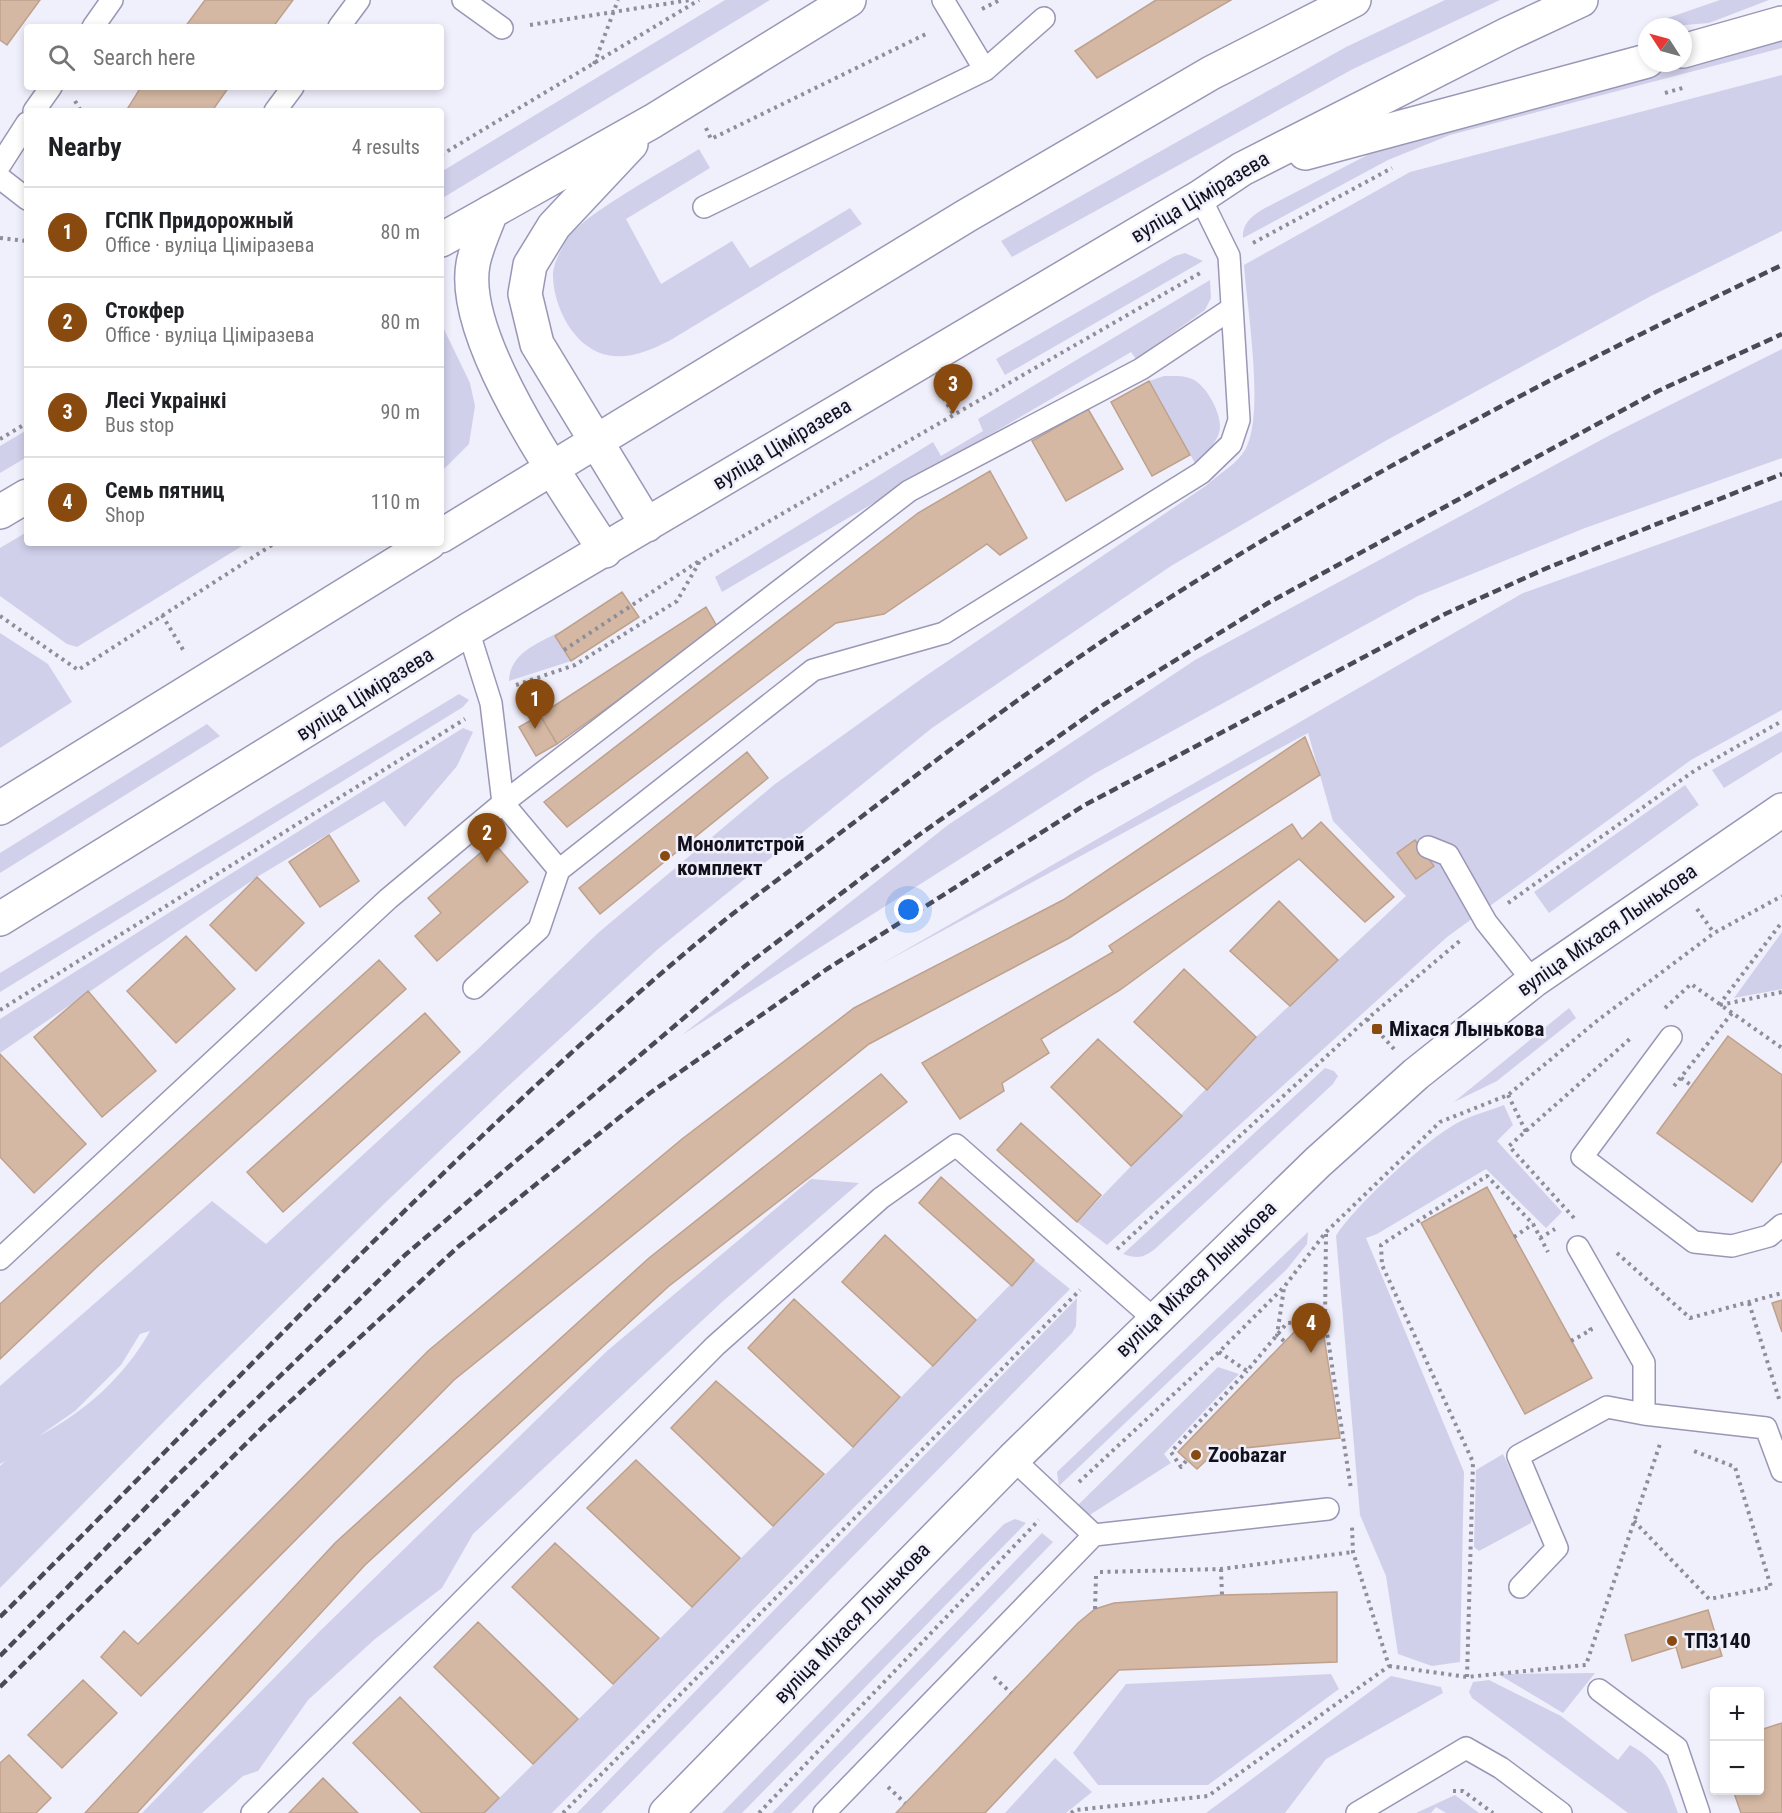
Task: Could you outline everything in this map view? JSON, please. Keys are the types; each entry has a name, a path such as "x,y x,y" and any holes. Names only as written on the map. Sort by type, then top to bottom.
{"main road":[{"path":"444,238 653,121 849,0"},
{"path":"444,534 966,216 1211,73 1354,0"},
{"name":"вуліца Ціміразева","path":"0,920 468,630 1200,197 1242,169 1508,34 1581,0"},
{"path":"1692,48 1782,23"},
{"path":"1242,169 1638,63"},
{"path":"647,525 537,344 525,294 530,265 554,226 653,121"},
{"path":"491,212 473,265 473,303 482,337 497,372 552,467 605,551"},
{"path":"0,512 24,498"},
{"path":"0,808 424,546"},
{"name":"вуліца Міхася Лынькова","path":"666,1813 1013,1459 1318,1161 1416,1074 1533,981 1782,810"}],"lane":[{"path":"95,24 112,0"},
{"path":"341,24 359,0"},
{"path":"463,0 502,28"},
{"path":"943,0 985,70"},
{"path":"704,207 985,70 1044,18"},
{"path":"36,108 49,90"},
{"path":"276,108 291,90"},
{"path":"0,165 24,128"},
{"path":"0,178 24,197"},
{"path":"474,988 539,929 559,870 813,670 944,633 1201,473 1231,444 1239,420 1229,256 1200,197"},
{"path":"0,1259 388,899 503,803 909,491 1141,369 1231,309"},
{"path":"468,630 491,703 503,803 559,870"},
{"path":"1428,847 1448,855 1486,921 1533,981"},
{"path":"1671,1037 1582,1157 1694,1242 1732,1246 1769,1236 1782,1225"},
{"path":"252,1813 715,1346 881,1198 956,1145 1060,1239 1100,1269 1154,1320"},
{"path":"1578,1247 1644,1363 1644,1414"},
{"path":"1520,1587 1557,1548 1518,1456 1607,1407 1644,1414 1766,1428 1782,1471"},
{"path":"1013,1459 1094,1535"},
{"path":"824,1813 1094,1535 1328,1509"},
{"path":"1599,1690 1677,1748 1699,1813"},
{"path":"1357,1813 1466,1748 1501,1768 1561,1813"}],"path":[{"path":"594,64 618,0"},
{"path":"502,28 564,21 614,10 690,0"},
{"path":"444,153 699,0"},
{"path":"711,139 954,20 1000,0"},
{"path":"0,238 24,241"},
{"path":"0,440 24,425"},
{"path":"0,616 78,670 271,546"},
{"path":"564,650 700,561"},
{"path":"162,615 203,682"},
{"path":"563,1813 1100,1269 1115,1250 1367,1019 1486,921 1694,771 1782,721"},
{"path":"759,1813 1058,1501 1219,1352 1284,1287 1326,1232 1440,1122 1508,1095 1599,1020 1714,933 1782,896"},
{"path":"1782,922 1719,1005 1782,992"},
{"path":"1666,1095 1732,1014 1782,1048"},
{"path":"1680,1078 1692,1085"},
{"path":"1508,1095 1527,1132 1509,1146 1553,1196 1583,1224"},
{"path":"1467,1677 1473,1462 1382,1266 1382,1245 1487,1176 1533,1224 1552,1258"},
{"path":"1514,1237 1533,1224"},
{"path":"1326,1232 1325,1320 1350,1474 1351,1497"},
{"path":"1615,1252 1690,1318 1782,1293"},
{"path":"1277,1335 1284,1287"},
{"path":"1749,1303 1782,1408"},
{"path":"1186,1461 1181,1467 1171,1452 1247,1371 1287,1323 1325,1320"},
{"path":"1571,1341 1591,1330 1585,1320"},
{"path":"1277,1335 1284,1341"},
{"path":"1219,1352 1247,1371"},
{"path":"1071,1813 1075,1810 1208,1796 1389,1665 1467,1677 1586,1665 1662,1438"},
{"path":"1634,1521 1709,1599 1771,1587 1736,1467 1683,1447"},
{"path":"1352,1519 1353,1552 1389,1665"},
{"path":"1088,1580 1096,1572 1221,1569 1353,1552"},
{"path":"1221,1569 1222,1595"},
{"path":"1095,1609 1096,1572"},
{"path":"985,1685 1001,1669"},
{"path":"993,1677 1011,1693"},
{"path":"880,1792 895,1777"},
{"path":"886,1786 905,1803"},
{"path":"1449,1790 1463,1791 1493,1813"}],"shaded area":[{"path":"725,0 770,0 444,197 444,170"},
{"path":"1445,0 1500,0 1353,69 1012,257 1001,241 1346,47"},
{"path":"1720,0 1769,0 1709,23 1692,24 1692,18 1668,18"},
{"path":"1782,38 1782,48 1692,72 1692,61"},
{"path":"1648,72 1690,72 1450,135 1388,160 1243,238 1246,224 1265,208 1377,150 1442,124"},
{"path":"1782,75 1782,231 1651,296 1387,440 1171,566 932,728 658,949 506,1088 202,1383 0,1588 0,1466 5,1461 0,1464 0,1386 212,1201 266,1244 478,1049 598,933 775,784 924,677 1207,485 1229,467 1240,457 1247,446 1252,429 1254,408 1253,357 1244,265 1410,172","holes":["150,1331 140,1348 116,1378 88,1404 73,1416 39,1436 75,1411 121,1365 140,1334"]},
{"path":"699,149 710,168 626,219 661,284 732,241 750,268 850,208 862,224 661,345 629,356 612,356 592,349 574,334 557,300 553,272 562,248 576,229 590,217"},
{"path":"1185,253 1203,261 1005,375 996,359 1175,256"},
{"path":"1210,280 1211,298 1205,310 1136,359 1131,352 722,592 715,577 933,442 941,456 983,431 978,419"},
{"path":"444,329 470,383 475,406 469,444 444,469"},
{"path":"1782,349 1782,458 1585,528 1418,596 1094,774 682,1035 948,825 1195,660 1612,434"},
{"path":"1164,376 1186,377 1197,382 1207,393 1218,413 1220,426 1218,437 1196,465 1149,381"},
{"path":"24,432 24,459 0,473 0,446"},
{"path":"1782,500 1782,710 1691,760 1447,937 1107,1245 1077,1222 1256,1037 1406,896 1333,821 1308,733 883,963 1523,593"},
{"path":"24,534 24,546 242,546 77,647 67,644 0,596 0,548"},
{"path":"559,632 555,636 571,661 509,681 514,663 519,656"},
{"path":"0,633 48,664 72,702 0,748"},
{"path":"459,694 469,700 463,707 0,992 0,973"},
{"path":"207,724 220,736 0,873 0,853"},
{"path":"463,728 473,732 457,766 405,827 384,801 257,877 0,1053 0,1019"},
{"path":"1782,731 1782,752 1724,788 1712,770"},
{"path":"1685,785 1699,805 1549,913 1534,892"},
{"path":"1782,932 1782,989 1734,998"},
{"path":"1569,1008 1576,1018 1497,1081 1454,1102"},
{"path":"1325,1068 1334,1071 1338,1076 1333,1084 1156,1248 1140,1257 1123,1254"},
{"path":"1504,1105 1513,1125 1497,1141 1562,1212 1546,1228 1486,1169 1377,1234 1366,1238 1464,1472 1460,1662 1432,1666 1398,1654 1386,1576 1360,1515 1336,1236 1372,1194 1405,1162 1437,1136 1461,1121"},
{"path":"811,1179 859,1183 722,1302 473,1534 442,1588 375,1639 308,1700 258,1771 243,1776 202,1813 142,1813 320,1631 607,1351"},
{"path":"1308,1232 1307,1244 1287,1269 1059,1486 1057,1472"},
{"path":"1034,1260 1070,1289 552,1813 484,1813 853,1447"},
{"path":"1077,1298 1076,1326 1072,1333 601,1813 577,1813"},
{"path":"1218,1367 1239,1374 1164,1454 1171,1463 1085,1518 1076,1507"},
{"path":"1503,1454 1532,1516 1531,1523 1479,1551 1474,1547 1476,1470"},
{"path":"1015,1519 1026,1523 742,1813 722,1813 1004,1524"},
{"path":"1042,1533 1053,1542 791,1813 772,1813"},
{"path":"1595,1673 1563,1713 1498,1674"},
{"path":"1331,1674 1339,1689 1208,1785 1098,1785 1073,1753 1126,1684"},
{"path":"1391,1676 1441,1687 1443,1693 1326,1759 1285,1813 1206,1813"},
{"path":"1489,1680 1561,1716 1618,1760 1630,1745 1641,1752 1662,1773 1678,1813 1628,1813 1472,1698 1469,1692 1473,1682"},
{"path":"1055,1758 1092,1792 1066,1813 1005,1813"},
{"path":"1455,1795 1479,1813 1446,1813 1436,1807 1431,1813 1416,1813"}],"building":[{"path":"0,0 40,0 7,45 0,40"},
{"path":"205,0 293,0 275,24 187,24"},
{"path":"1156,0 1231,0 1097,78 1075,51"},
{"path":"139,90 227,90 214,108 128,108"},
{"path":"1149,381 1190,455 1152,476 1111,402"},
{"path":"1088,409 1123,469 1066,501 1032,441"},
{"path":"990,471 1027,538 1000,555 987,544 884,614 836,623 567,827 544,802 918,513"},
{"path":"622,592 639,617 571,661 555,636"},
{"path":"706,607 718,628 557,744 540,715"},
{"path":"540,715 557,744 536,756 519,727"},
{"path":"1305,737 1320,775 1069,938 869,1044 454,1380 141,1696 101,1657 124,1631 138,1644 428,1351 682,1139 854,1008 1063,900"},
{"path":"747,752 768,778 600,914 579,888"},
{"path":"1321,822 1394,897 1365,922 1299,859 1120,990 1041,1039 1049,1053 1002,1083 1004,1091 960,1119 922,1063 1113,952 1109,946 1292,824 1302,839"},
{"path":"329,835 359,881 320,907 289,862"},
{"path":"1415,840 1434,866 1416,879 1397,853"},
{"path":"493,842 528,882 437,961 415,936 441,913 428,898"},
{"path":"257,877 304,923 256,971 210,925"},
{"path":"1279,901 1338,960 1290,1006 1230,951"},
{"path":"186,936 235,989 176,1043 127,991"},
{"path":"379,960 406,989 99,1265 0,1359 0,1304"},
{"path":"1184,969 1256,1037 1207,1090 1134,1022"},
{"path":"88,991 156,1071 102,1117 34,1037"},
{"path":"425,1013 460,1052 283,1212 247,1172"},
{"path":"1728,1036 1782,1075 1782,1161 1752,1202 1657,1133"},
{"path":"1098,1039 1182,1116 1131,1166 1051,1087"},
{"path":"0,1054 86,1144 34,1193 0,1157"},
{"path":"881,1074 907,1102 669,1286 365,1565 137,1813 85,1813 335,1543 649,1258"},
{"path":"1021,1123 1101,1195 1077,1222 997,1150"},
{"path":"941,1177 1034,1260 1012,1286 919,1203"},
{"path":"1487,1187 1592,1378 1525,1414 1421,1223"},
{"path":"885,1235 976,1320 933,1366 842,1282"},
{"path":"794,1299 900,1397 853,1447 748,1348"},
{"path":"1782,1300 1782,1332 1772,1303"},
{"path":"1322,1324 1340,1438 1216,1451 1197,1469 1178,1452 1300,1326"},
{"path":"716,1381 824,1474 773,1526 671,1428"},
{"path":"636,1460 740,1558 692,1607 587,1508"},
{"path":"555,1543 659,1638 613,1684 512,1587"},
{"path":"1337,1592 1337,1662 1119,1670 985,1813 896,1813 1078,1623 1095,1609 1114,1603 1222,1595"},
{"name":"ТП3140","path":"1708,1610 1722,1656 1682,1668 1676,1647 1632,1661 1625,1635"},
{"path":"478,1622 578,1719 533,1764 434,1667"},
{"path":"83,1680 117,1713 62,1768 28,1735"},
{"path":"400,1697 499,1798 484,1813 422,1813 353,1743"},
{"path":"1782,1723 1782,1813 1741,1813 1735,1795 1764,1795 1764,1729"},
{"path":"9,1755 51,1798 36,1813 0,1813 0,1763"},
{"path":"323,1778 358,1813 289,1813"}],"railway":[{"path":"0,1617 347,1268 524,1096 615,1013 759,894 1042,683 1124,627 1240,554 1392,466 1546,382 1782,265"},
{"path":"0,1656 177,1476 405,1255 745,966 916,837 1103,705 1268,603 1658,391 1782,334"},
{"path":"0,1687 269,1421 459,1246 650,1093 827,969 1083,806 1445,614 1547,568 1782,474"}],"place":[{"name":"Лесі Украінкі","path":"953,414"},
{"name":"ГСПК Придорожный","path":"535,729"},
{"name":"Монолитстрой комплект","path":"665,856"},
{"name":"Стокфер","path":"487,863"},
{"name":"Міхася Лынькова","path":"1377,1029"},
{"name":"Семь пятниц","path":"1311,1353"},
{"name":"Zoobazar","path":"1196,1455"},
{"name":"ТП3140","path":"1672,1641"}]}
